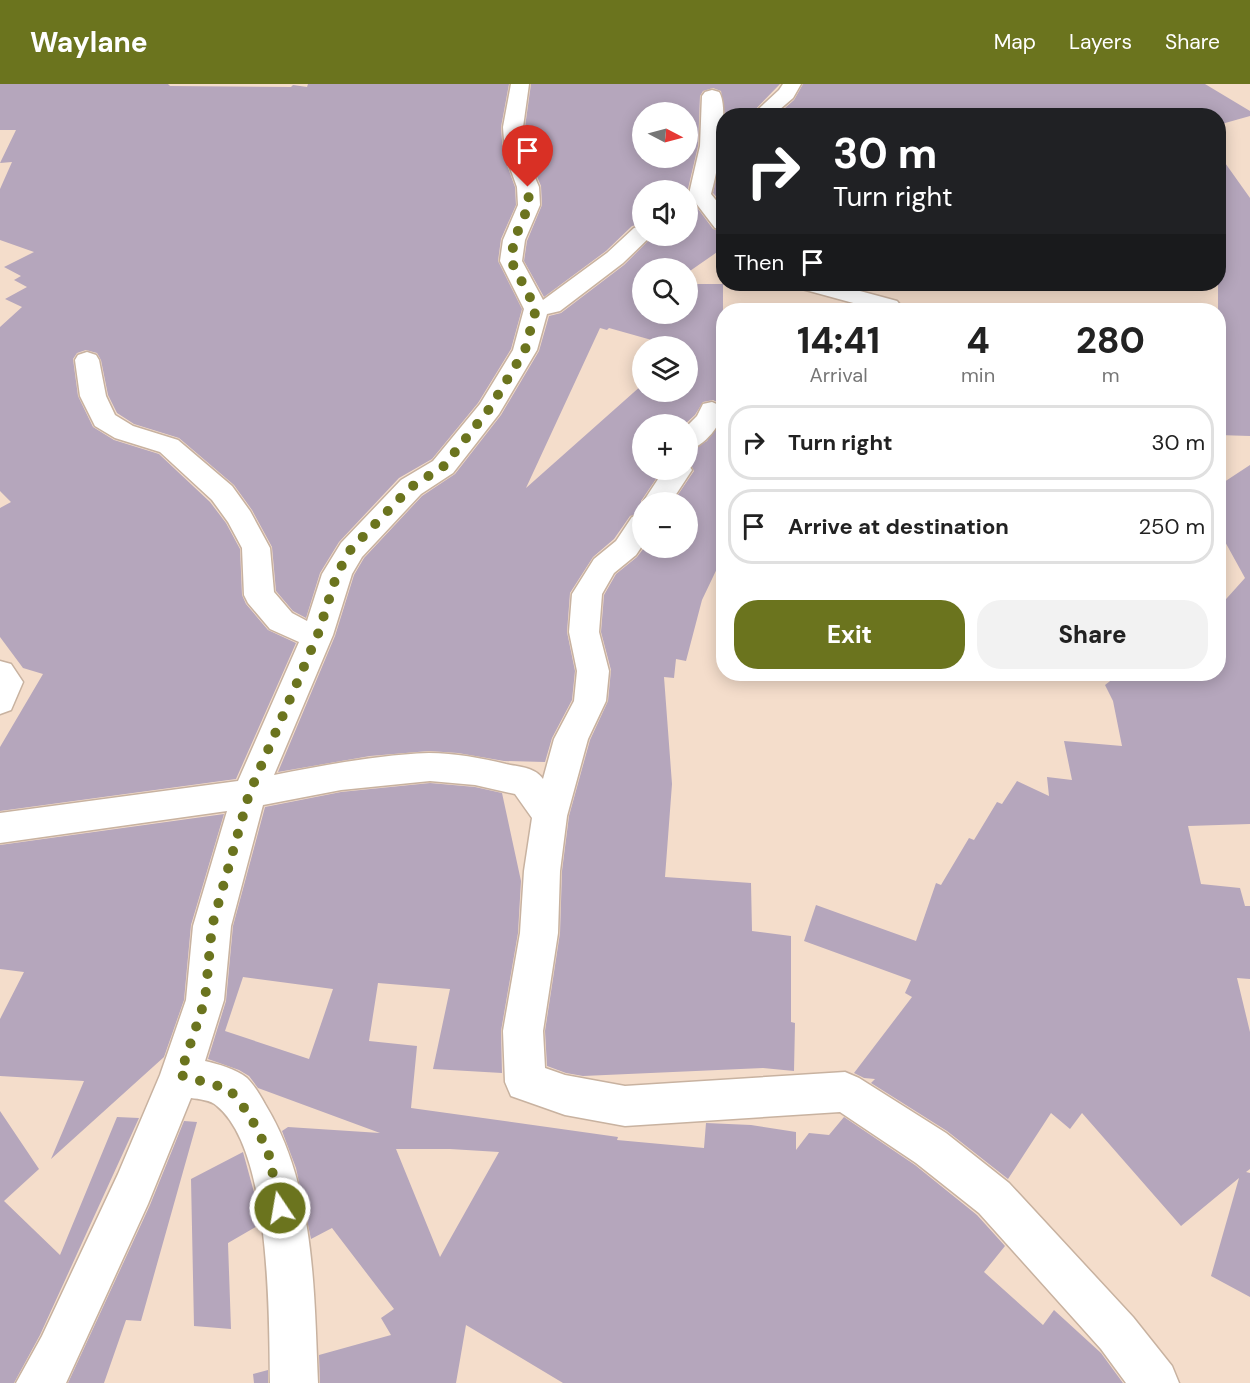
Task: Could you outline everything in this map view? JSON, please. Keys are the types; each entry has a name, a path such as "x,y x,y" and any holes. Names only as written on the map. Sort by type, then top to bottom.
{"street":[{"path":"40,1383 58,1352 133,1189 180,1075 205,1000 212,926 249,794 318,634 337,574 351,549 411,487 443,467 490,408 525,350 536,309 511,261 514,240 529,205 528,187 515,154 513,127 520,84"},
{"path":"769,108 786,94 792,84"},
{"path":"698,180 713,127 712,96"},
{"path":"698,184 716,165"},
{"path":"698,190 716,214"},
{"path":"536,309 552,306 632,242"},
{"path":"835,291 879,303"},
{"path":"87,360 93,396 104,420 124,432 169,446 222,493 240,518 256,548 259,595 281,621 300,631 318,634"},
{"path":"698,430 709,419 712,410"},
{"path":"632,539 626,548 604,566 587,594 584,632 593,671 590,701 571,739 550,816 542,871 539,933 524,1031 525,1082 565,1095 625,1106 845,1092 931,1148 993,1198 1117,1333 1155,1383"},
{"path":"0,673 7,682 0,700"},
{"path":"0,828 249,794 341,776 430,767 475,771 526,782 550,816"},
{"path":"180,1075 229,1089 249,1114 268,1151 284,1227 292,1321 294,1383"}],"building":[{"path":"0,84 291,87 293,85 307,87 308,84 509,84 501,127 503,154 515,187 516,205 501,239 498,261 522,309 511,349 478,403 432,459 399,478 339,542 320,573 306,618 293,611 276,591 272,547 252,510 234,485 179,438 134,424 117,413 108,395 101,360 97,353 86,350 77,353 73,359 78,396 93,427 114,440 159,454 210,502 226,523 240,549 242,595 246,604 268,630 296,643 236,779 0,811 0,747 43,674 23,668 0,637 0,508 11,502 0,491 0,327 22,307 5,299 27,287 14,280 21,276 4,267 34,252 0,240 0,189 12,162 0,163 16,130 0,130"},
{"path":"531,84 780,84 757,108 724,108 721,91 713,88 703,91 700,96 698,146 698,102 632,102 632,168 693,168 690,180 632,180 632,226 606,251 544,297 524,261 527,241 542,205 541,186 527,153 525,127"},
{"path":"803,84 1205,84 1250,111 1250,116 1226,123 1226,108 785,108 794,100"},
{"path":"1226,164 1250,198 1250,436 1226,435 1226,303 1218,303 1218,291 1226,291"},
{"path":"716,179 716,196 713,193"},
{"path":"698,209 716,230 716,253 698,265 698,258 632,258 632,324 698,324 698,284 716,284 716,291 723,291 723,303 716,303 716,402 703,402 696,414 632,414 632,480 655,480 647,492 632,492 632,515 614,539 593,557 570,593 567,632 575,671 572,700 552,738 545,762 504,761 458,753 429,751 370,756 278,772 335,636 354,575 364,558 422,496 455,474 501,415 539,351 549,316 561,313 624,265 643,246 698,246","holes":["600,328 607,330 609,328 637,336 698,336 698,402 632,402 632,394 526,488"]},
{"path":"716,428 716,571 702,600 686,661 676,659 674,678 664,677 672,784 665,877 751,883 752,931 791,936 791,1022 795,1023 794,1071 763,1068 583,1076 566,1073 547,1066 545,1031 560,933 562,871 569,816 590,740 608,701 611,670 601,632 604,595 616,574 636,558 698,558 698,492 680,492 688,480 698,480 698,446 707,441"},
{"path":"1250,465 1250,824 1188,826 1201,884 1240,888 1245,906 1250,906 1250,979 1237,978 1250,1032 1250,1169 1246,1172 1250,1173 1250,1297 1211,1276 1239,1178 1181,1226 1082,1113 1070,1129 1051,1113 1008,1179 947,1131 871,1083 875,1079 864,1078 854,1073 912,997 905,993 911,980 804,941 816,905 916,941 936,883 941,885 969,838 974,840 997,802 1002,804 1017,781 1049,796 1047,777 1072,780 1064,741 1122,746 1113,701 1105,685 1110,681 1226,681 1226,599 1245,578 1226,544 1226,481"},
{"path":"430,783 475,787 502,793 521,881 518,933 501,1031 502,1073 433,1069 450,989 378,983 369,1041 417,1046 411,1108 618,1137 617,1140 704,1148 706,1123 751,1125 796,1132 796,1150 809,1133 829,1135 844,1117 915,1165 977,1215 1005,1246 984,1272 1043,1325 1054,1310 1101,1353 1123,1383 563,1383 466,1325 456,1383 320,1383 319,1355 391,1335 381,1318 394,1309 332,1228 311,1239 296,1168 282,1131 288,1127 380,1133 258,1088 249,1076 239,1070 208,1059 226,1001 233,926 265,807 341,792","holes":["243,977 333,989 309,1059 225,1031","396,1149 499,1152 440,1257"]},
{"path":"224,814 191,925 184,1000 164,1057 51,1159 84,1081 0,1076 0,1019 24,972 0,969 0,845"},
{"path":"0,1111 39,1169 4,1201 60,1255 117,1117 139,1118 40,1335 14,1383 0,1383"},
{"path":"184,1121 197,1122 141,1321 126,1320 104,1383 68,1383 150,1205"},
{"path":"243,1152 255,1196 259,1225 228,1243 231,1329 194,1326 191,1179"},
{"path":"268,1370 268,1383 254,1383 253,1374"}],"route":[{"path":"280,1208 268,1151 249,1114 229,1089 180,1075 205,1000 212,926 249,794 318,634 337,574 351,549 411,487 443,467 490,408 525,350 536,309 511,261 514,240 529,205 528,187"}]}
